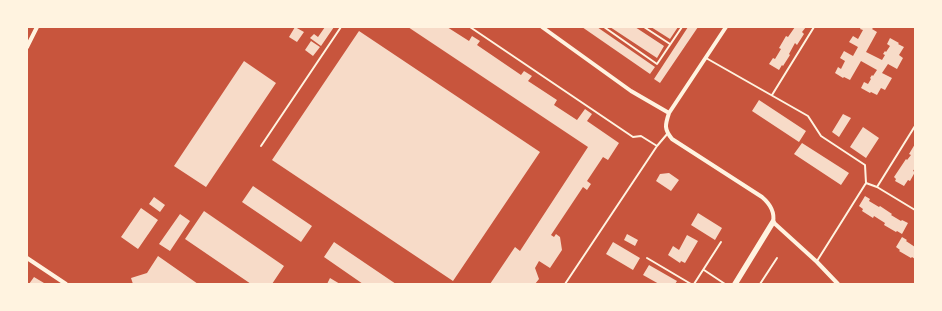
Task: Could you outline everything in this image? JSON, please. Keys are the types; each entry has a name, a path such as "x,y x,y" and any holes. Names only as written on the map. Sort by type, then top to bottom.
{"street":[{"path":"27,47 37,27"},
{"path":"542,27 631,91 669,113"},
{"path":"726,27 669,113 665,125 672,139 762,197 768,203 774,217 773,222 735,284"},
{"path":"773,222 817,262 838,284"},
{"path":"27,258 66,284"}],"lane":[{"path":"260,146 340,27"},
{"path":"470,27 633,137 641,136 657,146"},
{"path":"604,27 657,64 682,27"},
{"path":"644,27 670,44"},
{"path":"772,95 814,27"},
{"path":"706,58 808,116 821,136 866,165 866,183 817,262"},
{"path":"877,187 915,126"},
{"path":"566,284 657,146 668,133"},
{"path":"866,183 877,187 915,210"},
{"path":"694,284 721,242"},
{"path":"647,258 691,284"},
{"path":"760,284 777,258"},
{"path":"704,270 725,284"}],"building":[{"path":"295,27 304,32 297,42 289,37"},
{"path":"325,27 334,27 321,46 310,38 314,34 318,37"},
{"path":"408,27 447,27 469,41 472,36 480,41 477,45 521,75 524,71 532,76 528,81 557,100 554,105 577,120 585,109 592,114 587,121 619,143 608,160 603,157 587,181 591,184 587,190 583,187 551,235 554,237 556,234 560,237 562,250 550,268 539,261 535,268 539,279 535,284 490,284 515,247 520,251 588,147"},
{"path":"582,27 597,27 655,67 650,74"},
{"path":"610,27 635,27 664,46 657,58"},
{"path":"651,27 678,27 670,39"},
{"path":"688,27 698,27 660,83 654,79"},
{"path":"795,27 806,27 802,32 804,34 797,45 795,43 789,54 790,55 779,70 769,64 773,58 775,59 786,36 788,37"},
{"path":"861,27 871,27 877,32 866,52 882,60 885,55 883,54 890,46 887,44 890,38 904,47 899,55 903,58 897,69 888,64 882,73 892,78 885,90 881,88 877,95 861,88 864,82 868,84 871,79 870,78 877,70 861,61 850,80 835,73 838,67 841,69 845,61 840,58 844,51 853,56 858,47 849,42 853,36 858,39 863,30 860,29"},
{"path":"359,31 540,152 453,281 272,160"},
{"path":"311,41 320,47 313,56 305,50"},
{"path":"244,61 276,83 206,187 174,166"},
{"path":"759,100 806,131 799,142 752,111"},
{"path":"843,114 851,118 839,137 832,132"},
{"path":"863,127 879,138 866,158 850,147"},
{"path":"802,143 849,173 841,185 794,154"},
{"path":"915,144 915,168 913,171 915,172 910,181 908,180 904,186 895,181 896,179 894,177 906,159 907,160 911,155 909,154"},
{"path":"669,173 679,180 671,191 656,181 660,174"},
{"path":"253,186 312,226 301,242 242,202"},
{"path":"865,196 870,199 869,201 879,207 880,206 892,214 891,215 908,223 902,234 884,225 885,223 874,216 873,218 862,211 863,209 859,206"},
{"path":"154,197 165,205 160,212 149,204"},
{"path":"141,208 158,220 138,249 121,237"},
{"path":"204,211 284,266 272,284 251,284 185,239"},
{"path":"698,213 722,228 715,240 691,225"},
{"path":"180,214 190,221 170,251 159,244"},
{"path":"627,234 638,240 635,246 624,240"},
{"path":"687,235 698,241 685,263 681,261 680,263 668,255 673,246 679,250"},
{"path":"902,237 915,247 915,259 899,251 900,250 896,247"},
{"path":"334,242 396,284 363,284 324,257"},
{"path":"613,242 640,258 633,270 606,254"},
{"path":"158,256 198,284 133,284 131,278 147,273"},
{"path":"649,265 677,281 675,284 659,284 643,275"},
{"path":"34,277 44,283 29,284"},
{"path":"330,278 340,284 327,284"}]}
